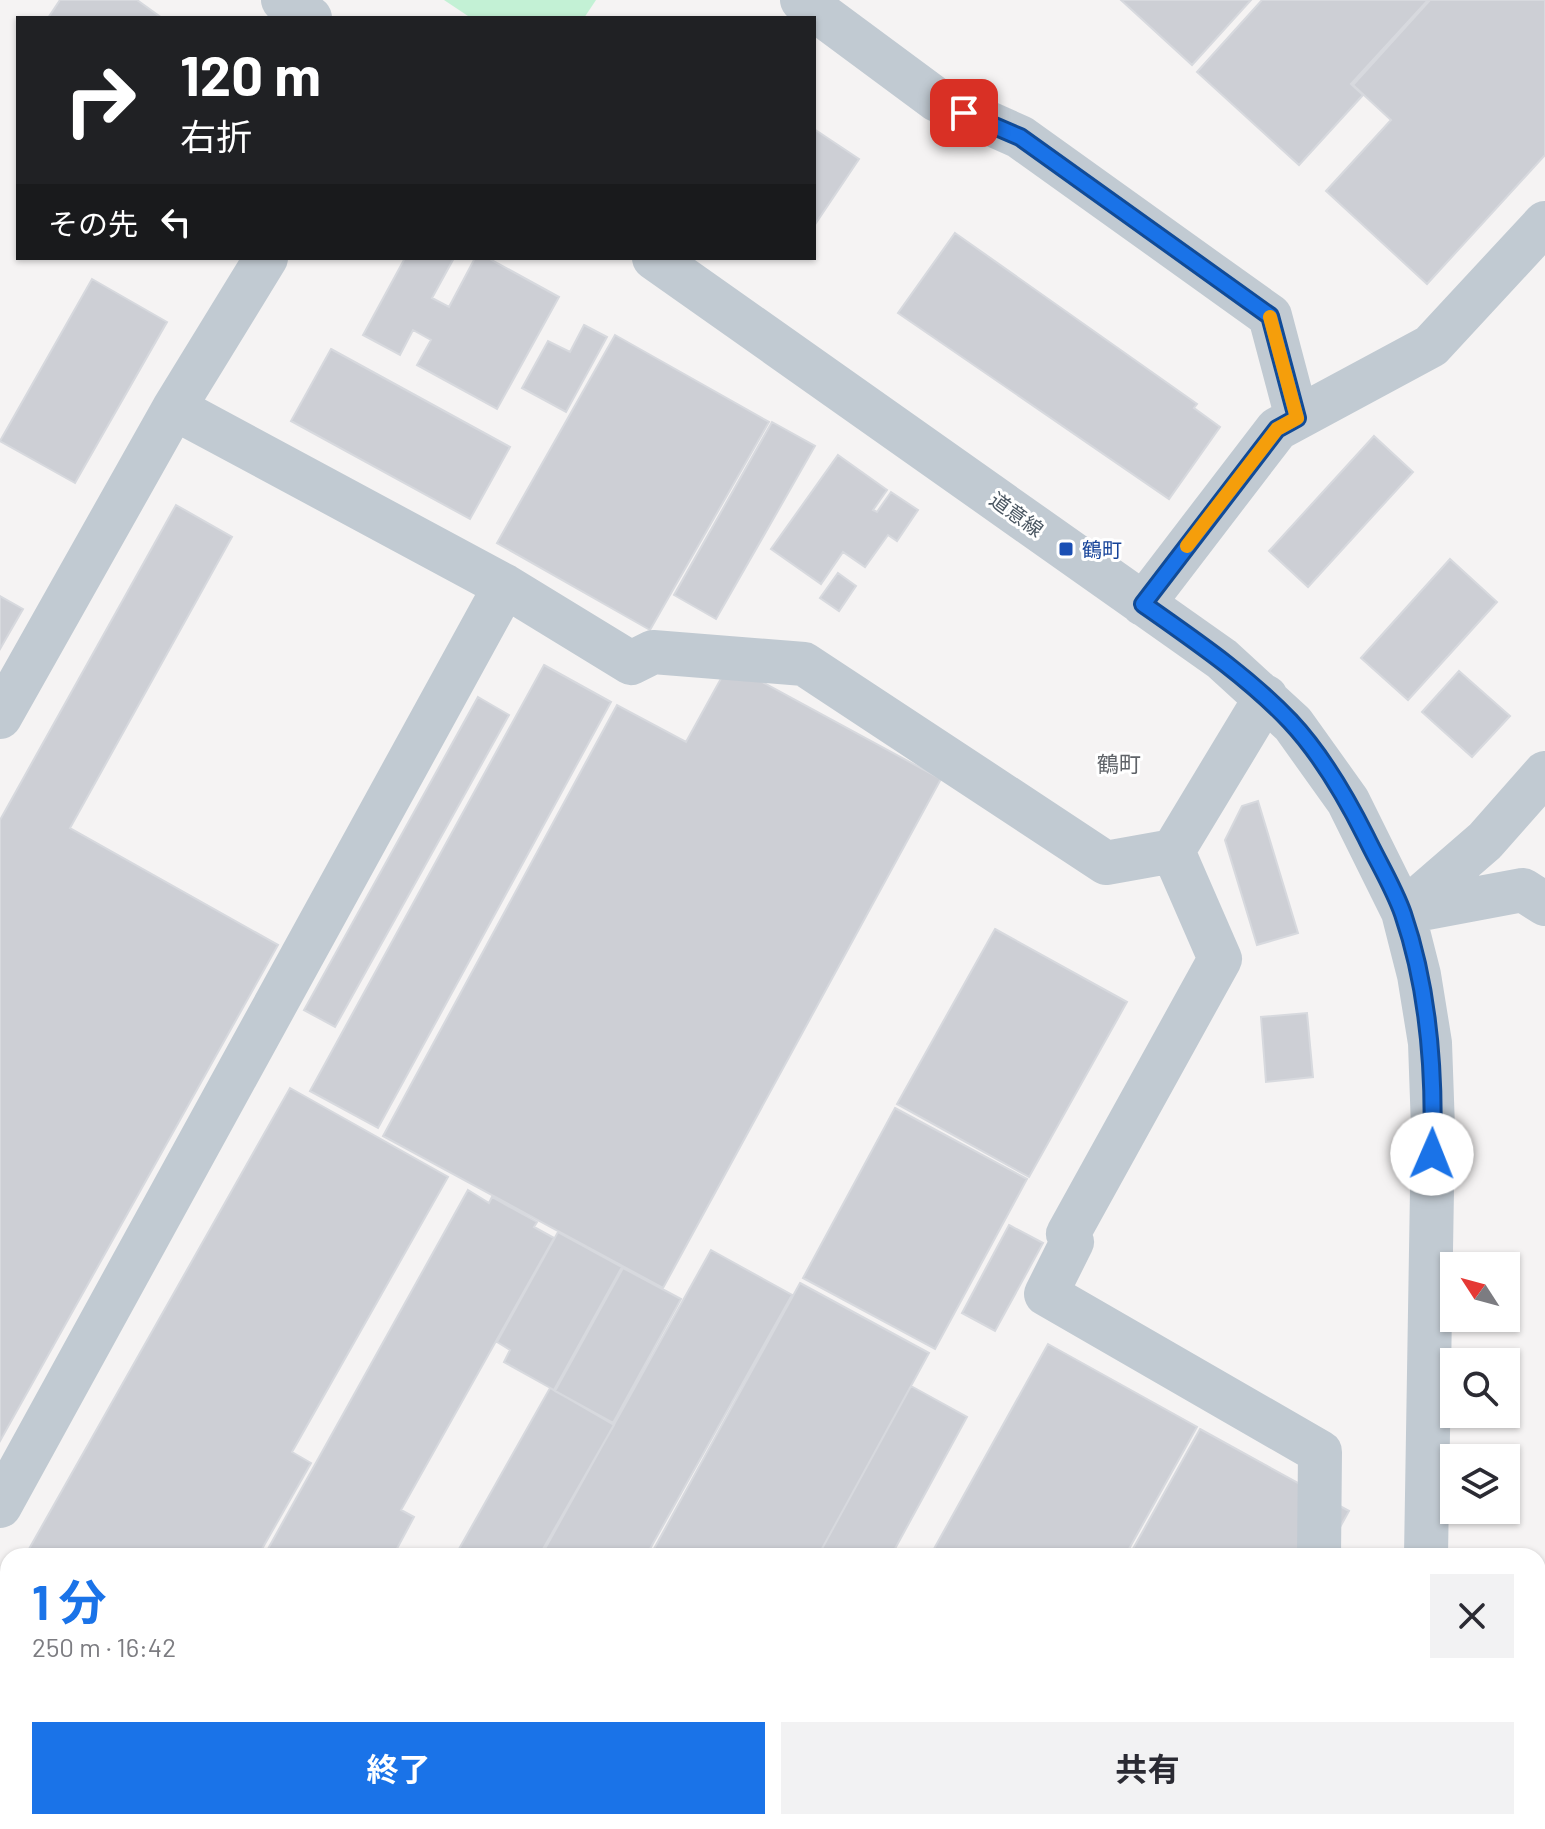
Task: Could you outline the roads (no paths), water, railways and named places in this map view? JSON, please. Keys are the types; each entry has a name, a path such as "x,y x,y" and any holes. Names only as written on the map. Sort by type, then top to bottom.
{"street":[{"path":"283,0 307,16"},
{"path":"802,0 937,100 1020,137 1270,316 1297,418"},
{"path":"1143,604 1277,429 1431,346 1545,223"},
{"path":"0,717 174,408 265,260"},
{"name":"道意線","path":"657,260 1222,659 1293,724 1348,801 1403,912 1419,975 1430,1043 1433,1128 1426,1548"},
{"path":"174,408 505,586 631,663 653,652 804,664 1106,863 1173,851 1266,697"},
{"path":"0,1506 505,586"},
{"path":"1403,912 1485,841 1545,773"},
{"path":"1173,851 1220,959 1068,1234 1072,1242 1046,1294 1320,1452 1319,1548"},
{"path":"1403,912 1523,890 1545,904"}],"place":[{"name":"鶴町","path":"1066,549"}],"district":[{"name":"鶴町","path":"1119,763"}]}
